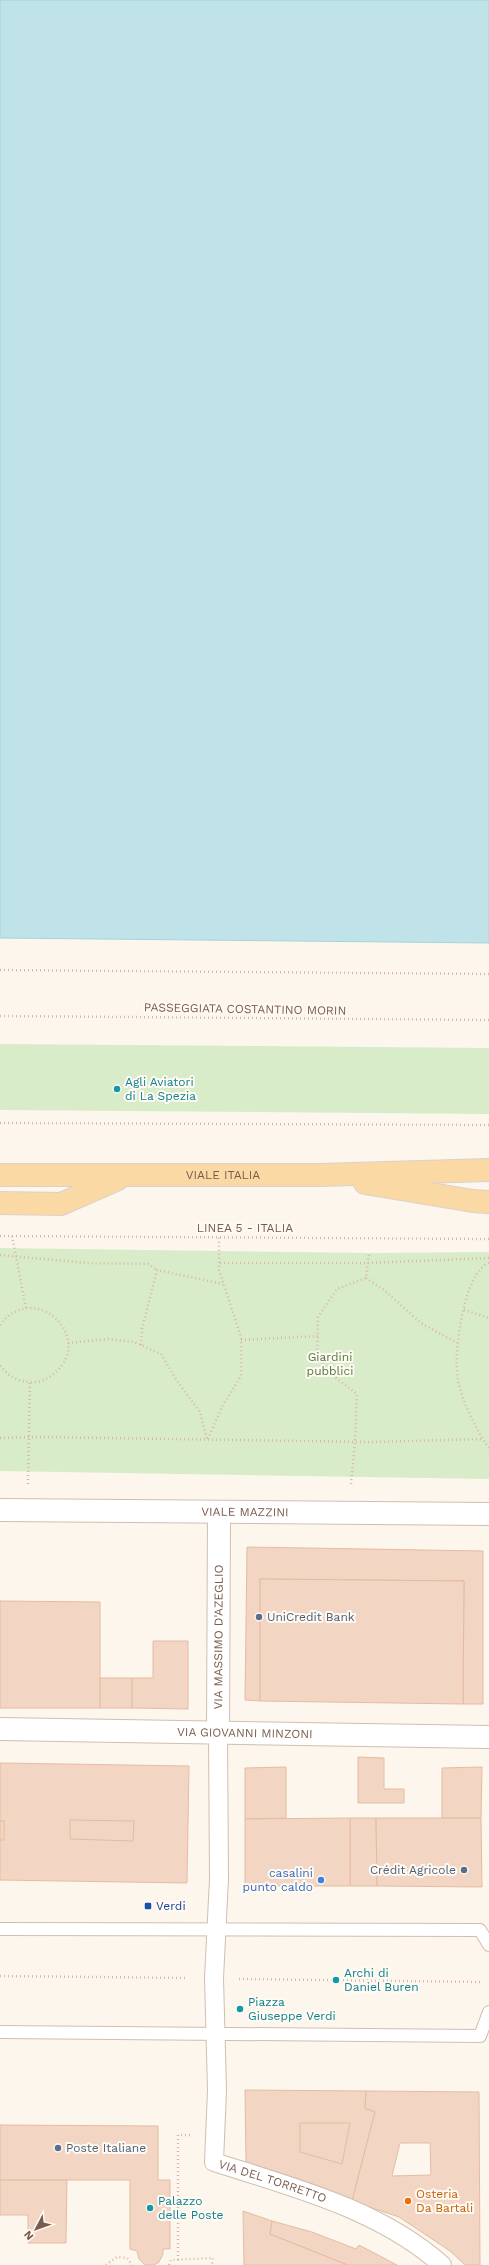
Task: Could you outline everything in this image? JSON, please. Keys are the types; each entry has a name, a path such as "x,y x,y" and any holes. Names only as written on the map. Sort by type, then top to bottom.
{"main road":[{"name":"VIALE ITALIA","path":"0,1175 319,1175 489,1170"},
{"name":"VIALE ITALIA","path":"319,1175 473,1201 489,1202"},
{"name":"VIALE ITALIA","path":"0,1203 61,1204 127,1176"}],"street":[{"name":"VIALE MAZZINI","path":"0,1510 219,1513 489,1514"},
{"name":"VIA MASSIMO D'AZEGLIO","path":"217,1930 219,1513"},
{"name":"VIA GIOVANNI MINZONI","path":"0,1729 489,1737"},
{"path":"214,2033 217,1930"},
{"name":"VIA DEL TORRETTO","path":"214,2033 216,2090 214,2162 324,2198 405,2236 442,2265"}],"lane":[{"path":"0,1929 480,1930 489,1944"},
{"path":"0,2032 480,2036 489,2012"}],"path":[{"path":"0,970 489,974"},
{"name":"PASSEGGIATA COSTANTINO MORIN","path":"0,1016 489,1020"},
{"path":"0,1123 489,1125"},
{"name":"LINEA 5 - ITALIA","path":"0,1236 489,1239"},
{"path":"12,1236 18,1257 26,1308"},
{"path":"208,1439 223,1405 241,1376 241,1340 224,1284 220,1263 218,1237"},
{"path":"366,1278 368,1253"},
{"path":"0,1255 87,1262 148,1264 157,1270 224,1284"},
{"path":"220,1263 368,1263 489,1258"},
{"path":"489,1263 485,1265 473,1280 464,1310 457,1343 458,1381 482,1439 489,1448"},
{"path":"141,1345 142,1329 157,1270"},
{"path":"348,1513 355,1442 357,1394 336,1378 317,1356 318,1317 337,1289 366,1278"},
{"path":"366,1278 384,1290 421,1323 457,1343"},
{"path":"0,1325 15,1311 26,1308 38,1309 54,1317 65,1331 68,1343 67,1356 61,1367 52,1376 40,1382 30,1382 16,1379 6,1373 0,1365"},
{"path":"464,1310 489,1318"},
{"path":"241,1340 318,1336"},
{"path":"68,1343 108,1339 141,1345 161,1354 176,1381 200,1412 208,1439"},
{"path":"27,1510 30,1382"},
{"path":"0,1438 208,1439 355,1442 482,1439"},
{"path":"178,2260 178,2135 215,2136"},
{"path":"106,2265 117,2257 127,2258 132,2265"},
{"path":"169,2265 171,2260 213,2258 212,2265"}],"green space":[{"path":"0,1044 489,1048 489,1114 0,1110"},
{"name":"Giardini pubblici","path":"0,1248 369,1253 489,1252 489,1479 0,1471"}],"water":[{"path":"0,0 489,0 489,943 0,938"}],"building":[{"path":"247,1547 483,1551 483,1704 463,1704 464,1581 260,1579 260,1701 245,1700"},
{"path":"260,1579 464,1581 463,1704 260,1701"},
{"path":"0,1601 100,1602 100,1708 0,1708"},
{"path":"153,1641 188,1641 188,1709 132,1708 132,1678 153,1678"},
{"path":"100,1678 132,1678 132,1708 100,1708"},
{"path":"358,1757 384,1758 384,1789 404,1789 404,1803 358,1803"},
{"path":"0,1763 189,1766 187,1883 0,1880"},
{"path":"286,1767 286,1818 245,1819 245,1768"},
{"path":"482,1767 481,1818 442,1818 442,1768"},
{"path":"350,1818 376,1818 377,1886 350,1886"},
{"path":"350,1818 350,1886 245,1886 245,1819"},
{"path":"376,1818 481,1818 482,1887 377,1886"},
{"path":"70,1820 134,1821 133,1841 70,1839"},
{"path":"0,1821 4,1821 4,1840 0,1840"},
{"path":"245,2090 366,2091 365,2108 375,2112 352,2201 246,2164"},
{"path":"366,2091 479,2092 480,2265 465,2265 450,2251 399,2217 352,2201 375,2112 365,2108","holes":["400,2143 430,2143 431,2175 392,2176"]},
{"path":"300,2123 350,2123 342,2164 300,2152"},
{"name":"Palazzo delle Poste","path":"0,2125 158,2126 158,2180 170,2180 170,2249 163,2249 163,2254 159,2262 154,2265 145,2265 139,2259 137,2251 130,2249 130,2180 0,2180"},
{"path":"0,2180 67,2180 66,2243 28,2243 28,2215 0,2215"},
{"path":"243,2211 272,2221 270,2234 348,2265 244,2265"},
{"path":"272,2221 312,2232 356,2249 359,2245 397,2265 348,2265 270,2234"}],"place":[{"name":"Agli Aviatori di La Spezia","path":"117,1089"},
{"name":"UniCredit Bank","path":"259,1617"},
{"name":"Crédit Agricole","path":"464,1870"},
{"name":"casalini punto caldo","path":"321,1880"},
{"name":"Verdi","path":"148,1906"},
{"name":"Archi di Daniel Buren","path":"336,1980"},
{"name":"Piazza Giuseppe Verdi","path":"240,2009"},
{"name":"Poste Italiane","path":"58,2148"},
{"name":"Osteria Da Bartali","path":"408,2201"},
{"name":"Palazzo delle Poste","path":"150,2208"}]}
